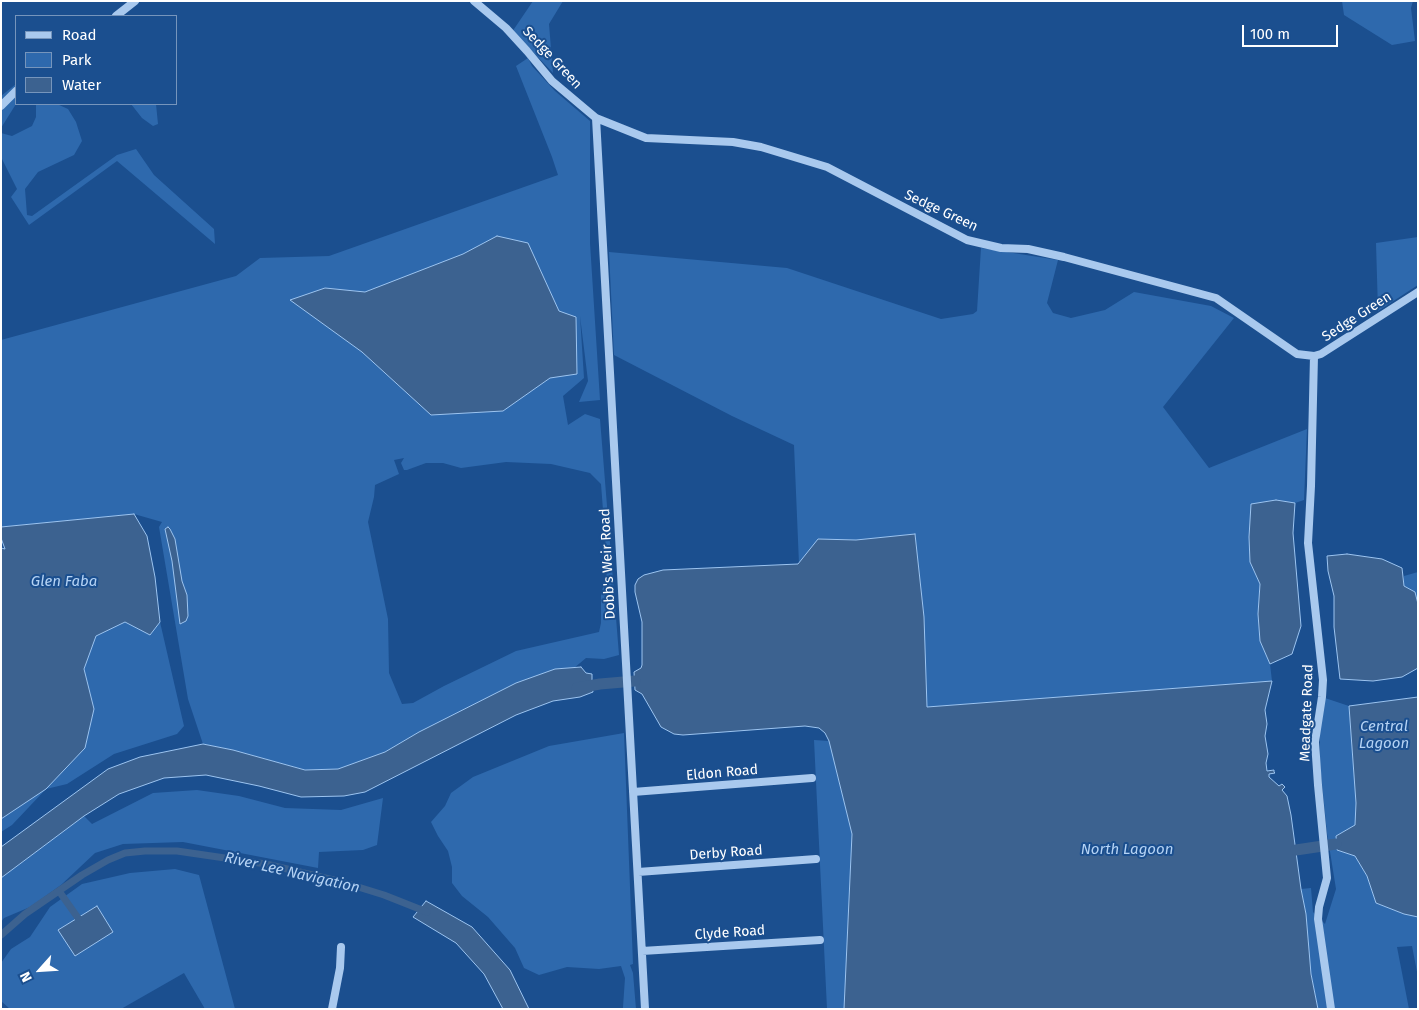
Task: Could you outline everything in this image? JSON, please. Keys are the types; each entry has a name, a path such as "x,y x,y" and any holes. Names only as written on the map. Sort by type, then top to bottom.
{"street":[{"path":"117,15 136,1"},
{"name":"Sedge Green","path":"474,1 506,28 552,81 596,118 646,138 733,142 761,147 826,167 967,240 1000,248 1028,249 1064,257 1216,298 1297,354 1314,356 1330,348 1418,292"},
{"path":"1,106 15,92"},
{"name":"Dobb's Weir Road","path":"596,118 645,1009"},
{"name":"Meadgate Road","path":"1314,356 1312,486 1308,543 1323,680 1315,742 1322,834 1328,878 1319,907 1318,919 1331,1009"},
{"name":"Eldon Road","path":"633,792 812,778"},
{"name":"Derby Road","path":"638,872 816,859"},
{"name":"Clyde Road","path":"642,951 820,940"},
{"path":"332,1009 340,968 341,947"}],"green space":[{"path":"533,1 563,1 549,24 553,73 512,32"},
{"path":"1342,1 1413,1 1411,8 1415,41 1392,45 1344,15"},
{"path":"528,58 532,66 555,91 590,121 590,243 600,400 579,402 588,381 580,316 584,378 563,396 568,425 585,414 600,419 619,655 604,659 586,658 574,668 555,669 516,683 419,732 385,752 338,769 306,770 233,750 203,744 188,699 159,527 162,522 134,514 1,527 1,340 236,276 260,258 329,256 558,175 516,66","holes":["404,458 401,463 404,470 426,463 443,463 461,468 506,462 551,464 590,473 601,484 606,550 604,560 609,569 601,596 599,632 516,651 413,703 402,704 389,673 388,619 368,522 375,485 399,474 394,460"]},
{"path":"15,85 15,105 1,128 1,96"},
{"path":"36,105 59,105 68,109 76,122 82,141 74,155 38,172 25,189 27,215 32,216 117,155 136,149 154,175 214,229 215,244 117,161 29,225 11,197 17,189 1,157 1,133 12,136 32,126 36,117"},
{"path":"132,105 156,105 158,124 153,126 142,118"},
{"path":"1418,237 1418,285 1378,311 1376,243"},
{"path":"981,248 1058,260 1047,303 1053,313 1071,318 1105,310 1134,292 1211,306 1234,318 1163,407 1209,468 1307,429 1304,500 1295,503 1276,500 1251,505 1250,562 1260,584 1258,614 1260,641 1270,664 1272,681 927,707 924,617 915,534 856,540 818,539 799,564 794,445 732,416 614,355 609,252 787,268 941,319 973,314 977,311"},
{"path":"1418,572 1418,604 1415,592 1404,586 1404,576"},
{"path":"125,622 150,635 160,622 184,726 177,734 114,754 67,784 46,789 94,708 84,669 96,636"},
{"path":"1322,697 1349,706 1356,803 1355,825 1336,836 1355,856 1367,876 1376,903 1404,914 1418,917 1418,977 1412,946 1397,947 1409,1009 1318,1009 1311,974 1301,889 1311,888 1313,912 1325,924 1336,889 1327,833 1320,764"},
{"path":"624,733 633,964 630,965 633,973 636,1009 623,1009 625,978 621,966 599,969 567,967 539,975 524,968 515,948 488,917 462,896 452,883 452,867 448,851 431,822 445,806 451,793 473,777 549,746"},
{"path":"814,740 829,741 852,834 844,1009 827,1009"},
{"path":"46,789 12,825 1,832 1,819"},
{"path":"197,790 239,796 285,808 341,810 383,798 377,845 363,850 319,852 318,868 183,842 123,844 95,853 61,885 30,907 4,918 1,922 1,878 84,816 92,824 153,793"},
{"path":"175,869 199,875 235,1009 205,1009 184,973 121,1009 10,1009 1,1001 1,963 11,949 30,937 50,907 82,884 130,873"}],"water":[{"path":"497,236 528,243 559,311 576,317 577,374 550,378 503,411 431,415 362,352 290,300 325,288 365,292 463,254"},
{"path":"1276,500 1295,503 1293,533 1301,626 1292,654 1270,664 1260,641 1258,614 1260,584 1250,562 1249,537 1251,504"},
{"name":"Glen Faba","path":"134,514 147,536 155,577 160,622 150,635 125,622 96,636 84,669 94,709 85,748 46,789 1,819 1,548 5,549 1,538 1,527"},
{"path":"168,527 175,539 182,581 187,595 188,616 186,621 180,624 172,561 165,529"},
{"name":"North Lagoon","path":"915,534 924,617 927,707 1272,681 1265,710 1267,724 1265,736 1268,754 1267,771 1274,770 1275,773 1269,774 1269,777 1279,786 1282,784 1285,787 1282,790 1287,796 1306,914 1311,974 1318,1009 844,1009 852,834 829,741 825,733 819,728 805,726 683,735 674,734 661,727 642,694 635,690 634,672 641,668 642,665 642,622 635,585 638,579 644,575 663,570 798,564 818,539 856,540"},
{"path":"1347,554 1382,559 1402,568 1404,586 1415,592 1418,604 1418,668 1402,677 1373,681 1340,679 1334,627 1334,596 1328,571 1327,556"},
{"path":"581,667 586,673 592,674 592,681 590,683 593,692 580,697 553,701 516,715 365,792 344,796 301,797 206,775 164,778 119,794 84,816 1,878 1,847 108,769 140,757 203,744 233,750 305,770 338,769 385,752 419,732 516,683 555,669"},
{"name":"Central Lagoon","path":"1418,697 1418,917 1404,914 1376,903 1367,876 1355,856 1337,850 1336,836 1355,825 1356,803 1349,706"},
{"path":"426,901 472,927 510,970 529,1009 503,1009 484,974 456,943 413,917"},
{"path":"97,906 113,932 75,956 58,930"}],"waterway":[{"path":"577,688 635,681"},
{"path":"1296,850 1336,844"},
{"name":"River Lee Navigation","path":"1,935 25,914 82,875 108,860 125,853 145,851 177,851 266,864 342,882 384,895 427,912"},
{"name":"River Lee Navigation","path":"59,891 78,918"}]}
